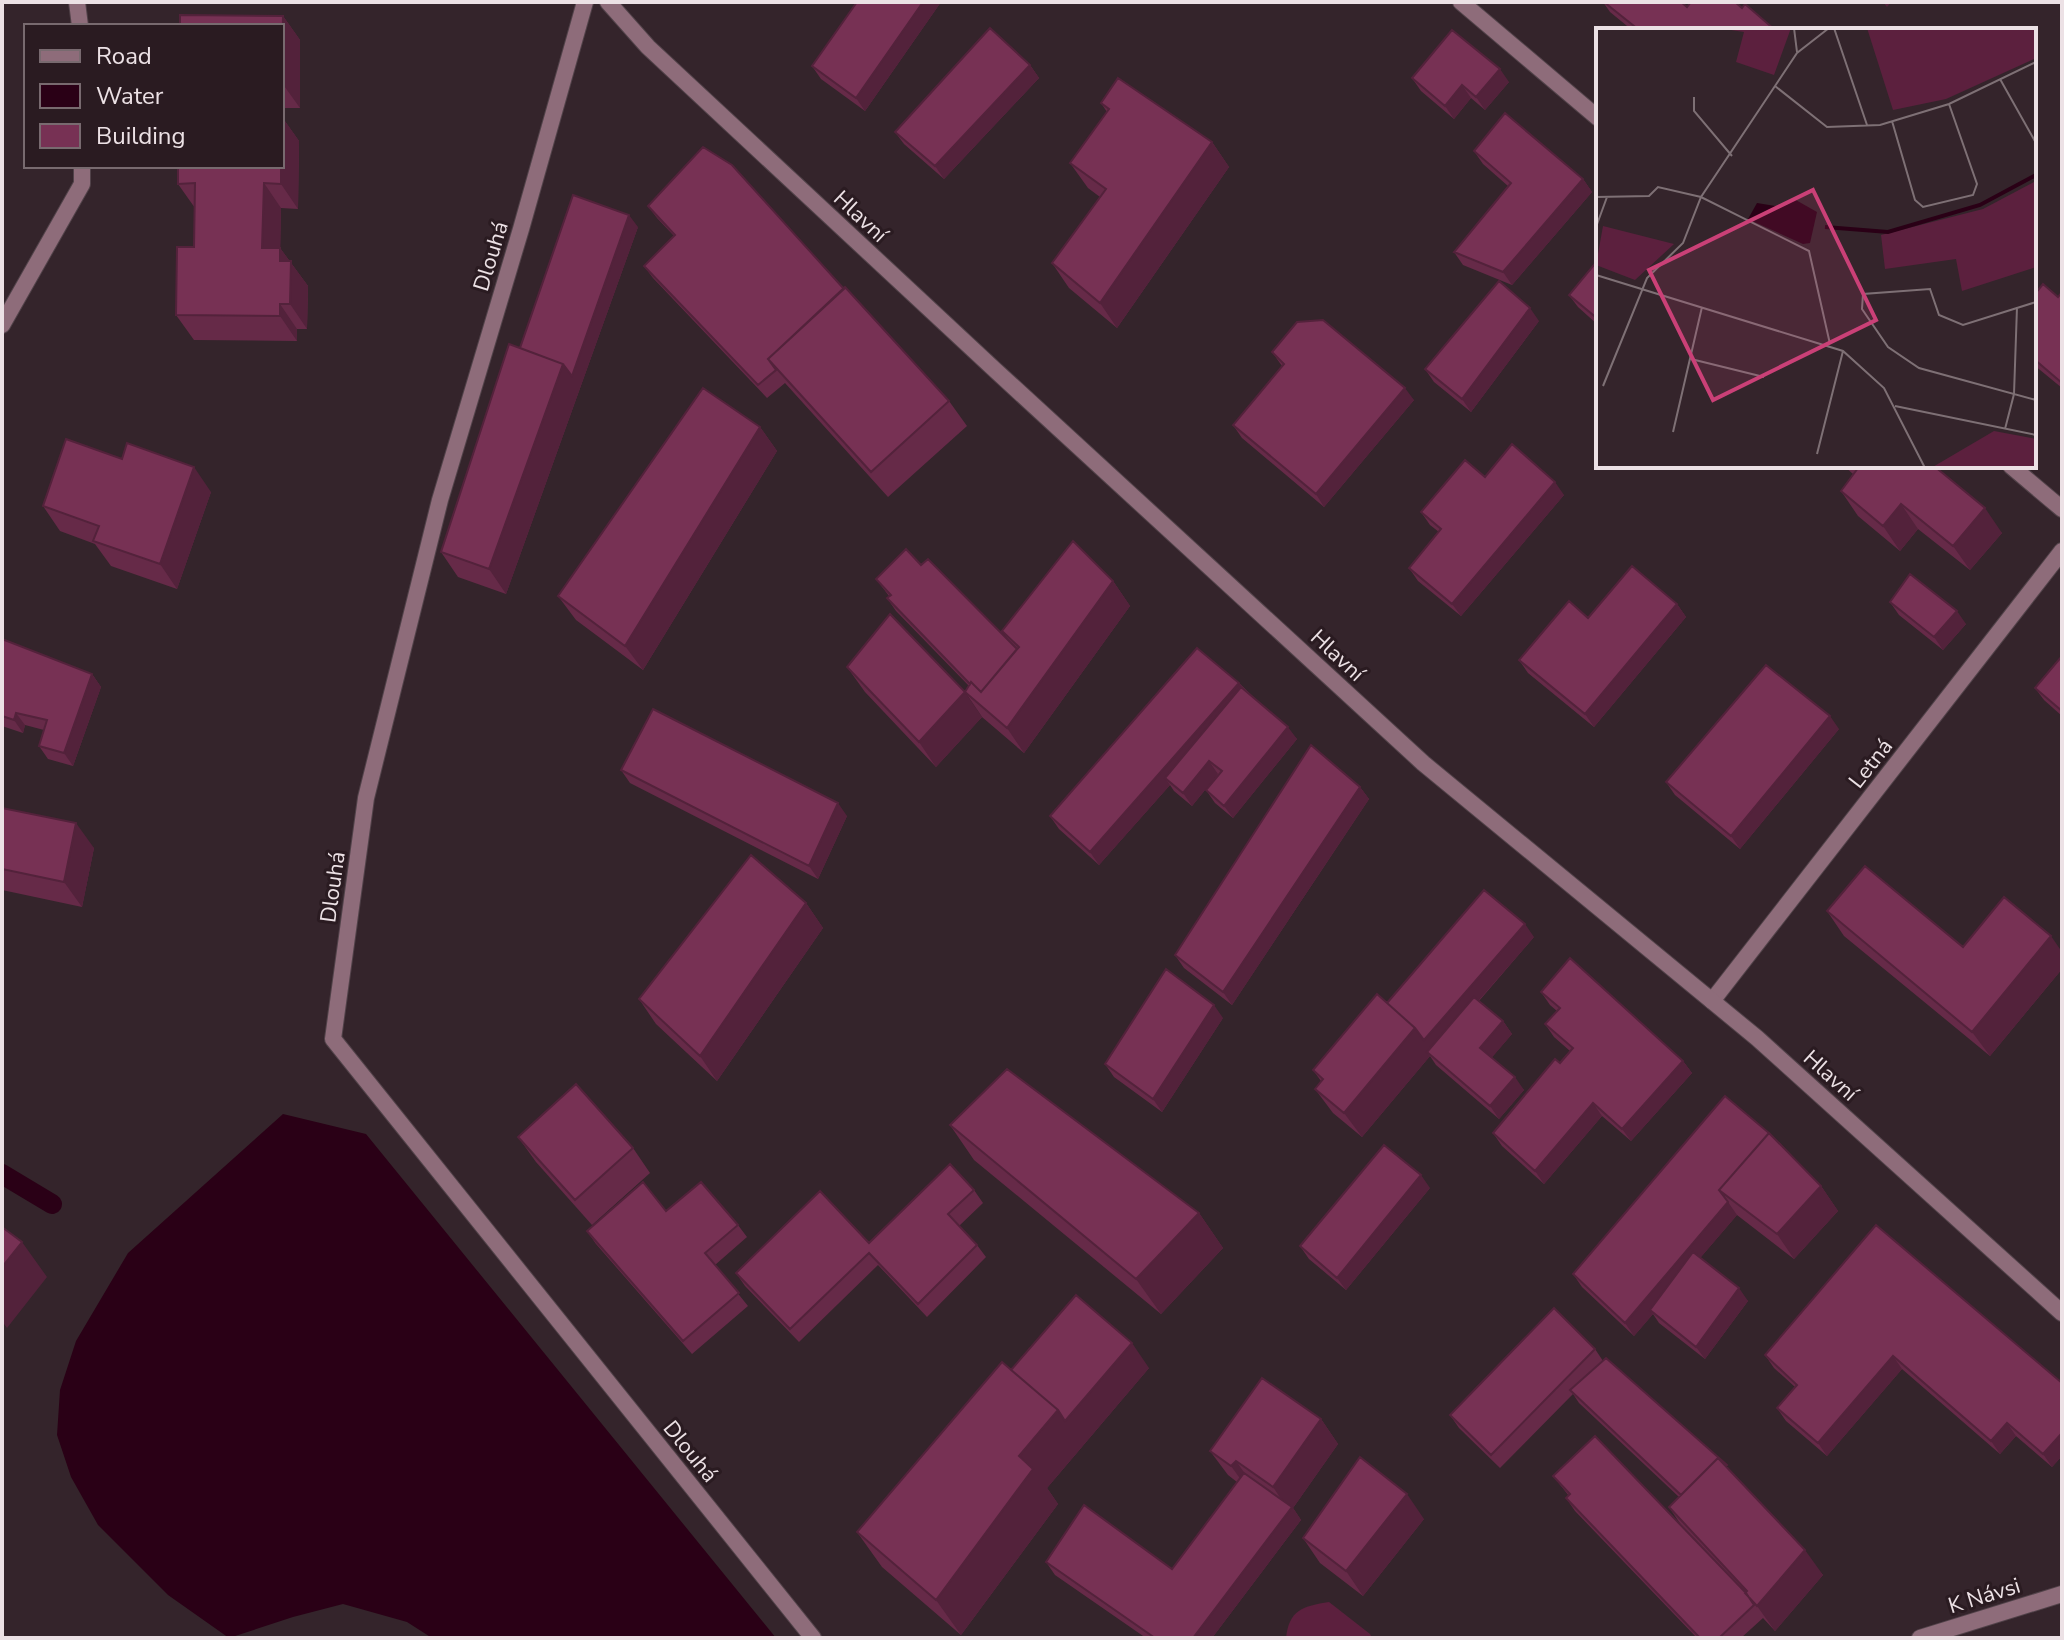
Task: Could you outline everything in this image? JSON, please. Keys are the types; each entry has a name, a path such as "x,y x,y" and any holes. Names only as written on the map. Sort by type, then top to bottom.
{"street":[{"path":"77,2 80,24"},
{"name":"Dlouhá","path":"585,2 440,500 366,798 333,1039 813,1638"},
{"name":"Hlavní","path":"608,2 648,47 1423,763 1757,1038 2062,1313"},
{"path":"1461,2 1596,116"},
{"path":"2,325 82,184 82,168"},
{"path":"2013,468 2062,509"},
{"name":"Letná","path":"1712,1001 2062,551"},
{"name":"K Návsi","path":"1920,1638 2062,1594"}],"shaded area":[{"path":"1329,1602 1372,1638 1286,1638 1294,1615 1312,1605"}],"water":[{"path":"283,1114 366,1134 776,1638 432,1638 407,1622 343,1604 229,1638 168,1595 98,1525 71,1477 57,1435 60,1390 76,1341 128,1253"}],"building":[{"path":"857,2 923,2 856,98 812,66"},
{"path":"1604,2 1681,2 1687,7 1691,2 1735,2 1742,8 1745,4 1773,28 1636,28"},
{"path":"180,15 283,16 283,24 180,24"},
{"path":"990,28 1030,65 935,166 895,132"},
{"path":"1452,30 1500,69 1476,97 1462,85 1445,106 1412,78"},
{"path":"1118,78 1212,142 1100,303 1052,263 1106,189 1070,163 1109,109 1101,103"},
{"path":"1505,113 1583,179 1503,272 1454,252 1511,183 1474,151"},
{"path":"703,147 732,165 844,289 768,359 776,370 758,385 644,266 675,235 648,206"},
{"path":"178,168 281,168 281,184 264,183 262,248 280,248 280,261 291,261 290,304 280,304 280,316 176,315 177,247 194,247 195,183 178,184"},
{"path":"573,195 629,215 572,376 563,364 520,348"},
{"path":"1596,262 1596,317 1569,295"},
{"path":"1499,281 1530,308 1462,399 1425,369"},
{"path":"2043,284 2058,297 2062,292 2062,383 2036,361 2036,293"},
{"path":"845,287 949,401 871,472 768,359"},
{"path":"1323,320 1405,388 1316,494 1233,425 1284,364 1272,352 1297,322"},
{"path":"509,344 563,364 489,569 441,552"},
{"path":"703,388 760,427 625,646 558,596"},
{"path":"66,439 122,459 127,443 194,467 160,564 93,541 99,526 43,506"},
{"path":"1512,444 1555,482 1452,604 1409,568 1441,529 1421,512 1465,460 1485,477"},
{"path":"1858,468 1936,468 1985,508 1953,546 1901,504 1883,526 1841,491"},
{"path":"1073,541 1113,581 1007,728 965,692 971,682 981,692 1019,647 1002,631"},
{"path":"906,549 921,565 928,559 1017,649 981,692 887,598 891,595 876,579"},
{"path":"1632,566 1677,604 1585,714 1519,660 1569,601 1588,618"},
{"path":"1910,574 1957,611 1934,637 1890,602"},
{"path":"890,614 965,692 919,742 847,667"},
{"path":"2,639 92,674 64,753 39,746 47,720 16,713 14,720 2,716"},
{"path":"1197,648 1239,683 1090,852 1050,816"},
{"path":"2062,656 2062,711 2035,688"},
{"path":"1766,665 1830,716 1731,836 1666,782"},
{"path":"1241,687 1288,727 1224,806 1206,790 1222,771 1209,761 1183,793 1165,778"},
{"path":"653,709 838,803 809,866 621,770"},
{"path":"1311,745 1360,787 1223,992 1175,955"},
{"path":"2,808 76,823 64,882 2,869"},
{"path":"751,855 806,903 700,1056 639,999"},
{"path":"1865,866 1963,947 2004,897 2051,936 1972,1032 1827,911"},
{"path":"1484,890 1525,924 1424,1040 1387,1003"},
{"path":"1570,958 1683,1061 1622,1129 1593,1103 1535,1171 1493,1133 1555,1059 1560,1063 1573,1048 1545,1024 1560,1008 1541,992"},
{"path":"1166,969 1214,1005 1153,1099 1105,1064"},
{"path":"1377,994 1415,1028 1344,1113 1315,1089 1323,1079 1313,1070"},
{"path":"1474,997 1503,1021 1480,1048 1515,1077 1490,1106 1427,1052"},
{"path":"1007,1069 1199,1213 1136,1279 950,1125"},
{"path":"576,1084 633,1148 575,1200 518,1137"},
{"path":"1725,1096 1769,1133 1719,1190 1728,1202 1625,1323 1573,1274"},
{"path":"1769,1133 1821,1186 1777,1234 1719,1190"},
{"path":"1384,1145 1421,1175 1337,1278 1300,1246"},
{"path":"950,1164 974,1190 948,1214 977,1245 918,1304 869,1253 790,1329 736,1273 820,1191 869,1243"},
{"path":"643,1182 666,1211 701,1182 738,1225 705,1253 739,1293 683,1341 587,1231"},
{"path":"1876,1225 2062,1383 2062,1433 2043,1454 2007,1423 1991,1441 1893,1356 1818,1443 1777,1408 1797,1385 1765,1355"},
{"path":"2,1227 22,1242 2,1267"},
{"path":"1693,1252 1739,1288 1696,1347 1650,1310"},
{"path":"1076,1295 1132,1343 1065,1421 1058,1410 1011,1370"},
{"path":"1554,1308 1595,1349 1491,1455 1450,1415"},
{"path":"1606,1358 1727,1465 1718,1458 1681,1495 1570,1390"},
{"path":"1002,1362 1058,1410 1019,1456 1033,1469 936,1600 857,1532"},
{"path":"1262,1378 1321,1419 1273,1487 1236,1461 1231,1466 1210,1451"},
{"path":"1595,1436 1754,1605 1719,1638 1700,1638 1566,1498 1570,1494 1553,1476"},
{"path":"1360,1457 1407,1494 1346,1571 1303,1538"},
{"path":"1718,1458 1805,1550 1757,1606 1745,1593 1747,1591 1669,1507"},
{"path":"1244,1473 1292,1507 1193,1638 1155,1638 1046,1562 1084,1505 1172,1569"}],"waterway":[{"path":"2,1174 52,1204"}]}
